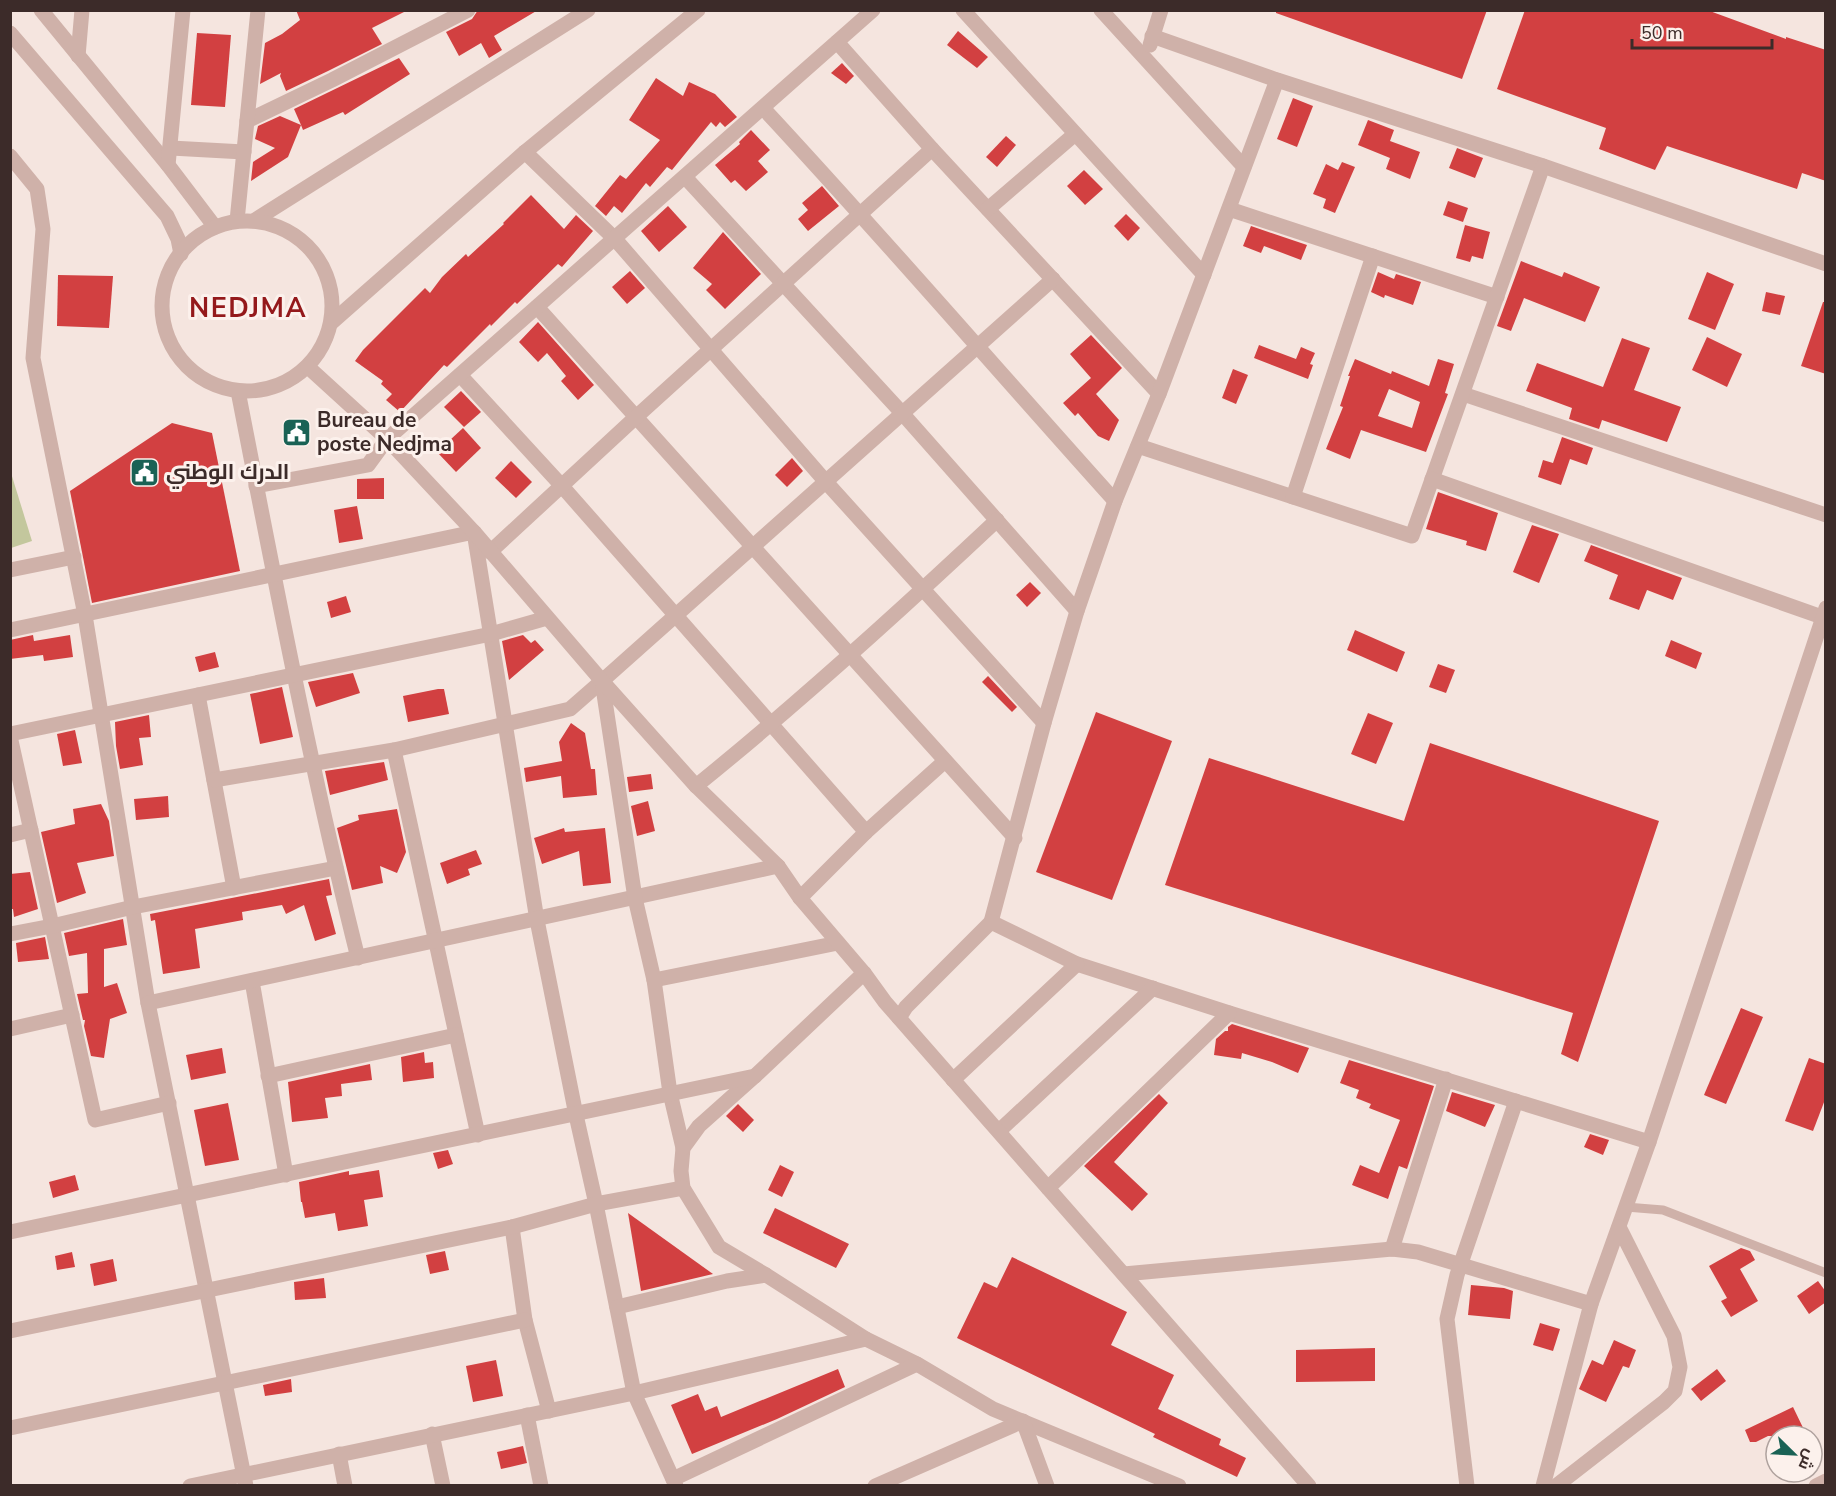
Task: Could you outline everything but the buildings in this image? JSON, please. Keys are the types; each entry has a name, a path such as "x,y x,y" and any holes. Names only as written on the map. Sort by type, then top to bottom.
{"street":[{"path":"41,10 168,165 215,227"},
{"path":"78,56 82,10"},
{"path":"168,165 183,10"},
{"path":"237,221 258,10"},
{"path":"247,121 468,10"},
{"path":"255,220 588,10"},
{"path":"331,323 525,152 698,10"},
{"path":"256,486 368,465 387,439 873,10"},
{"path":"963,10 1204,275"},
{"path":"1101,10 1245,167"},
{"path":"1146,59 1161,10"},
{"path":"10,33 167,216 178,239 181,254"},
{"path":"1152,36 1277,80 1543,166 1826,264"},
{"path":"837,42 932,149 1159,394"},
{"path":"899,1018 906,1008 991,922 1044,723 1077,611 1116,501 1159,394 1277,80"},
{"path":"763,108 861,213 976,347 1116,501"},
{"path":"988,209 1075,134"},
{"path":"171,148 244,152"},
{"path":"490,552 782,283 932,149"},
{"path":"525,152 615,239 826,482 1044,723"},
{"path":"10,156 37,189 43,229 33,358 85,615 148,1003 245,1480"},
{"path":"1138,446 1412,536 1543,166"},
{"path":"685,177 902,413 1077,611"},
{"path":"1229,209 1497,297"},
{"path":"255,220 287,230 309,247 325,271 332,298 331,323 323,347 308,367 287,382 263,390 238,392 210,384 187,367 170,344 162,316 164,288 175,261 194,239 215,227 237,221 255,220"},
{"path":"1293,497 1373,256"},
{"path":"214,780 394,750 570,709 1053,279"},
{"path":"537,307 1015,838"},
{"path":"308,367 387,439 474,532 696,786 778,866 800,898 899,1018 1309,1485"},
{"path":"460,375 561,485 866,832"},
{"path":"238,392 273,575 336,868 358,958"},
{"path":"1463,394 1826,515"},
{"path":"1432,479 1824,613 1649,1142 1591,1304 1543,1485"},
{"path":"696,786 850,656 997,520"},
{"path":"10,630 474,532"},
{"path":"474,532 537,920 634,1393 674,1482 917,1364"},
{"path":"10,570 74,557"},
{"path":"169,1103 95,1120 10,735 491,634 548,618"},
{"path":"602,681 636,898 654,980 670,1093 682,1148 683,1188 719,1247 866,1339 917,1364 993,1409 1179,1485"},
{"path":"198,695 234,888"},
{"path":"394,750 478,1135"},
{"path":"800,898 866,832 945,761"},
{"path":"10,835 31,830"},
{"path":"148,1003 778,866"},
{"path":"10,934 133,907 336,868"},
{"path":"991,922 1077,964 1649,1142"},
{"path":"654,980 837,943"},
{"path":"953,1080 1077,964"},
{"path":"682,1148 699,1126 864,973"},
{"path":"252,981 286,1175"},
{"path":"999,1131 1153,988"},
{"path":"1048,1188 1229,1013"},
{"path":"10,1029 72,1015"},
{"path":"268,1076 456,1035"},
{"path":"10,1232 755,1076"},
{"path":"1392,1249 1446,1079"},
{"path":"1467,1485 1447,1319 1461,1264 1516,1101"},
{"path":"10,1331 207,1292 512,1227 597,1204 683,1188"},
{"path":"512,1227 525,1320 549,1411"},
{"path":"1556,1485 1664,1402 1675,1391 1680,1367 1674,1336 1618,1227"},
{"path":"1124,1274 1392,1249 1418,1252 1591,1304"},
{"path":"617,1307 727,1281 766,1275"},
{"path":"10,1428 525,1320"},
{"path":"190,1485 245,1480 339,1454 634,1393 866,1339"},
{"path":"526,1415 541,1485"},
{"path":"875,1485 1023,1421"},
{"path":"1023,1421 1047,1485"},
{"path":"432,1434 443,1485"},
{"path":"339,1454 345,1485"},
{"path":"1816,1485 1826,1481"}],"lane":[{"path":"1626,1207 1663,1210 1826,1273"}],"green space":[{"path":"10,474 32,541 11,548"}],"place":[{"name":"Bureau de poste Nedjma","path":"296,432"},
{"name":"الدرك الوطني","path":"145,472"}],"district":[{"name":"NEDJMA","path":"248,308"}]}
